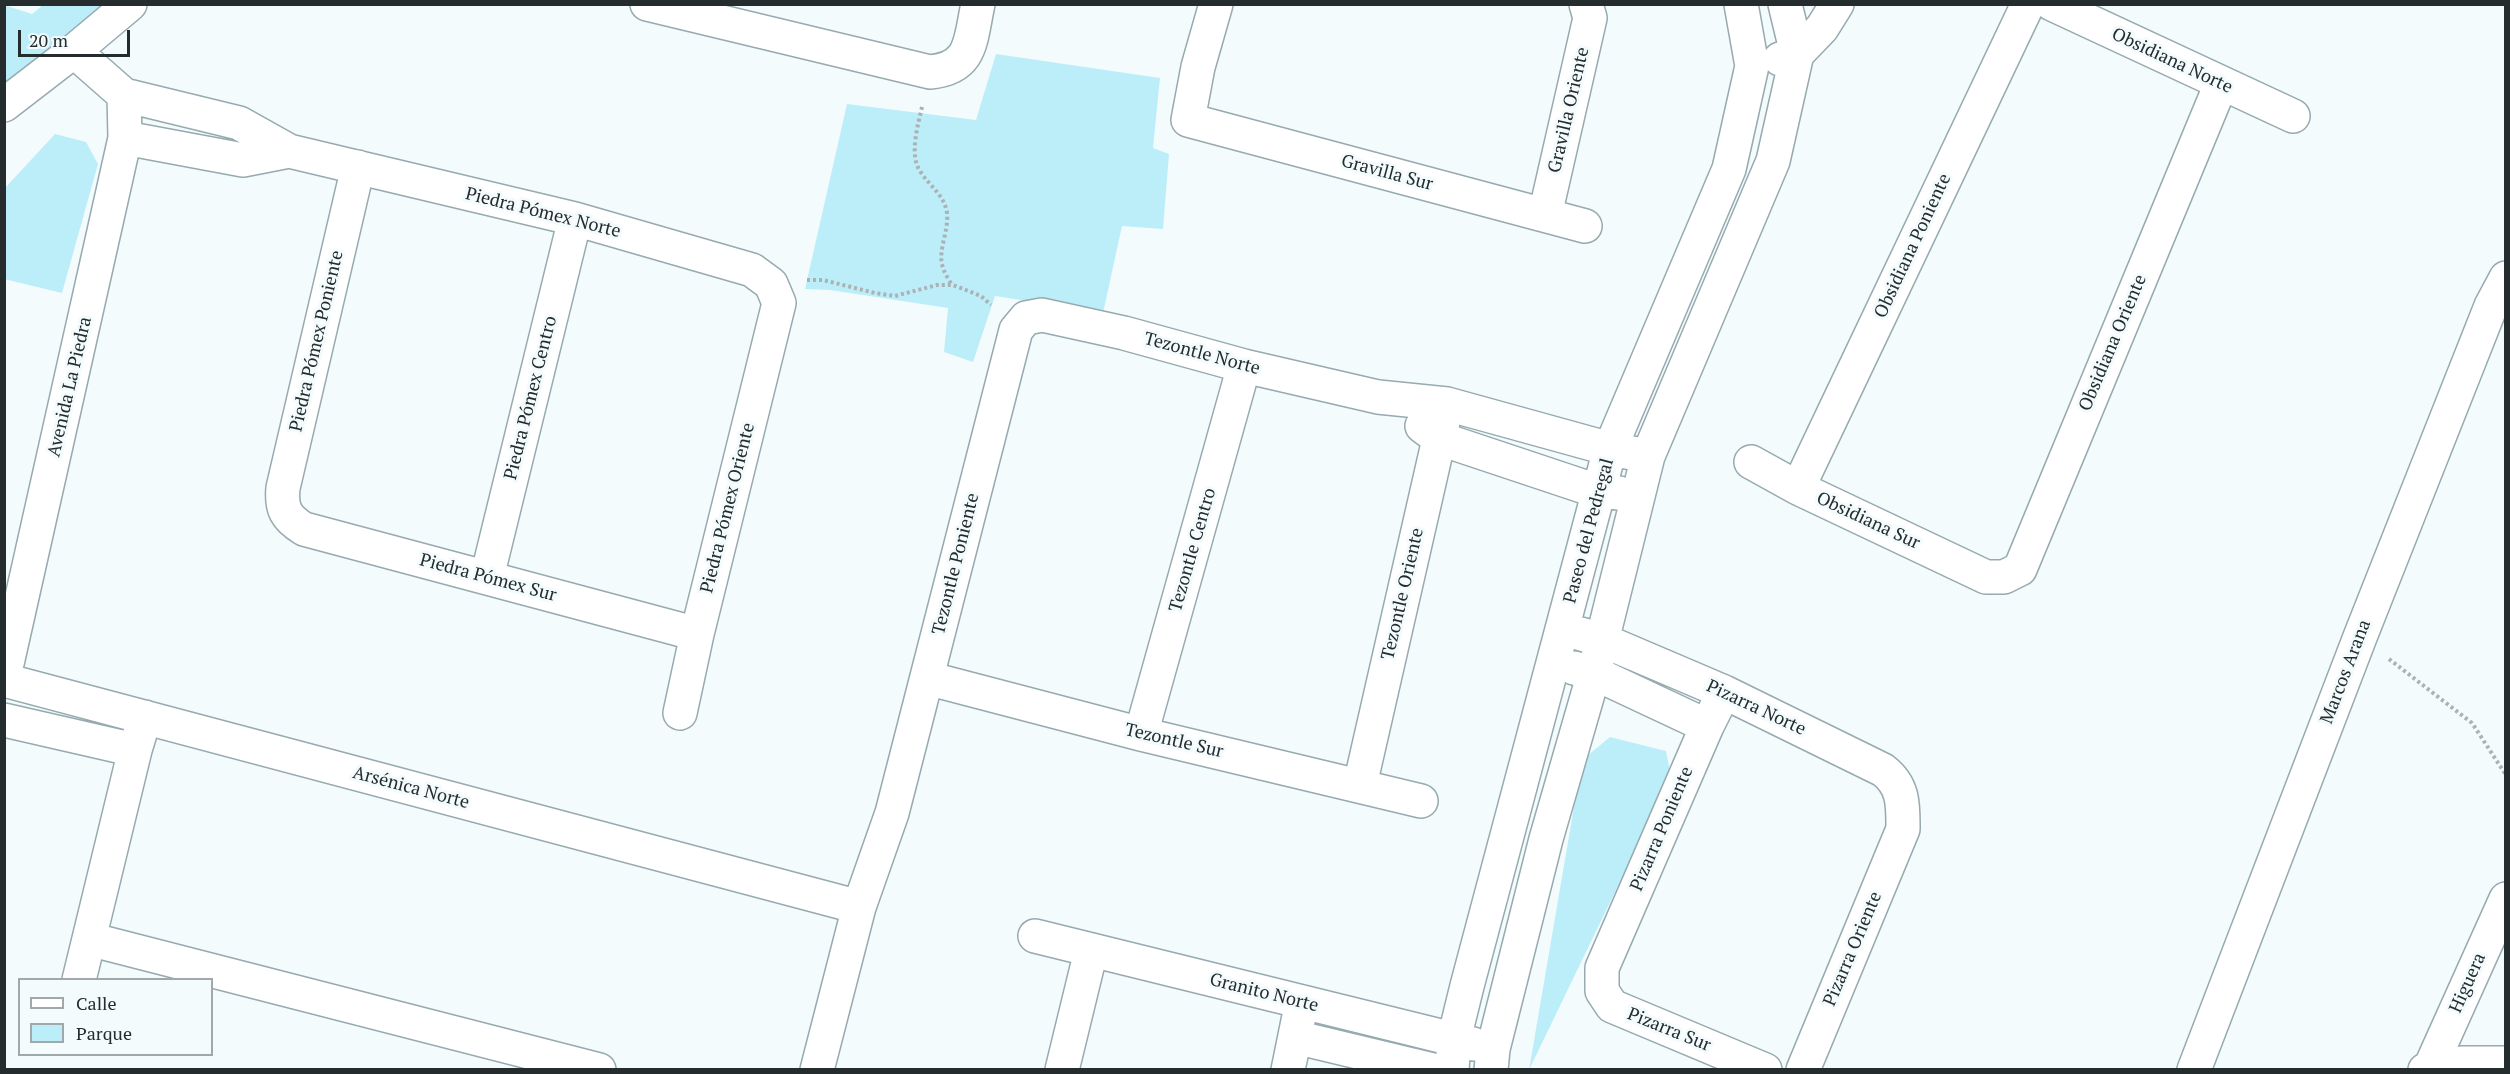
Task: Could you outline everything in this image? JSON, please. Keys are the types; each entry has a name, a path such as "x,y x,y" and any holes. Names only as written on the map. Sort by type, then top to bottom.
{"street":[{"path":"4,105 130,4"},
{"path":"647,4 744,16 930,72 955,67 963,59 978,4"},
{"name":"Gravilla Sur","path":"1216,4 1198,68 1188,120 1585,226"},
{"name":"Gravilla Oriente","path":"1545,215 1590,18 1586,4"},
{"name":"Paseo del Pedregal","path":"1453,1054 1610,449 1729,169 1752,66 1741,4"},
{"name":"Paseo del Pedregal","path":"1492,1059 1546,839 1594,674 1648,456 1773,161 1797,54 1785,4"},
{"path":"1752,66 1797,54 1822,28 1837,4"},
{"name":"Obsidiana Poniente","path":"1798,488 2028,4"},
{"name":"Obsidiana Norte","path":"2052,4 2293,116"},
{"name":"Piedra Pómex Norte","path":"74,51 124,95 239,123 288,151 575,219 752,270 775,294"},
{"name":"Obsidiana Oriente","path":"1986,577 2004,577 2020,569 2221,84"},
{"name":"Avenida La Piedra","path":"4,678 125,138 124,95"},
{"name":"Piedra Pómex Norte","path":"125,138 243,160 288,151"},
{"name":"Piedra Pómex Poniente","path":"284,514 283,488 357,167"},
{"name":"Piedra Pómex Centro","path":"487,577 575,219"},
{"name":"Marcos Arana","path":"2194,1070 2360,637 2491,306 2505,278"},
{"name":"Piedra Pómex Oriente","path":"680,713 775,294"},
{"name":"Tezontle Norte","path":"1026,318 1042,315 1124,333 1244,366 1378,397 1447,404 1497,420 1610,449 1648,456"},
{"name":"Tezontle Poniente","path":"817,1070 859,907 892,813 1016,330 1026,318"},
{"path":"1665,319 1700,330"},
{"name":"Tezontle Centro","path":"1142,734 1244,366"},
{"name":"Tezontle Norte","path":"1378,397 1438,438 1598,491 1637,495"},
{"name":"Tezontle Oriente","path":"1360,785 1447,404"},
{"name":"Obsidiana Sur","path":"1751,462 1798,488 1986,577"},
{"name":"Piedra Pómex Sur","path":"284,514 304,530 697,634"},
{"name":"Pizarra Norte","path":"1564,628 1602,640 1724,692 1883,770 1893,778 1901,791 1903,829"},
{"path":"1554,662 1594,674 1707,726"},
{"name":"Arsénica Norte","path":"4,678 859,907"},
{"name":"Tezontle Sur","path":"927,678 1142,734 1421,801"},
{"name":"Pizarra Poniente","path":"1602,968 1707,726 1724,692"},
{"path":"79,978 145,717"},
{"path":"4,720 135,750"},
{"name":"Pizarra Oriente","path":"1803,1070 1903,829"},
{"name":"Higuera","path":"2428,1069 2505,899"},
{"name":"Granito Norte","path":"1035,936 1302,1003 1453,1054 1492,1059"},
{"path":"89,939 599,1070"},
{"path":"1062,1070 1091,951"},
{"name":"Pizarra Sur","path":"1602,968 1602,991 1611,1006 1765,1070"},
{"path":"1287,1070 1302,1003"},
{"path":"1295,1037 1433,1070"},
{"path":"2428,1069 2462,1064 2505,1063"}],"path":[{"path":"930,72 919,120 916,161 920,171 943,198 947,214 947,233 942,255 943,268 953,285"},
{"path":"775,294 798,280 823,280 876,294 895,296 937,285 953,285 981,296 987,304 1026,318"},
{"path":"2360,637 2472,723 2505,775"}],"green space":[{"path":"4,5 32,14 43,5 101,5 5,87"},
{"path":"996,54 1160,78 1153,148 1169,154 1163,229 1122,226 1103,313 995,296 973,362 944,352 948,308 830,290 805,289 847,104 976,120"},
{"path":"55,134 86,142 98,164 62,293 4,279 5,188"},
{"path":"1610,737 1666,751 1671,776 1529,1070 1582,760"}]}
